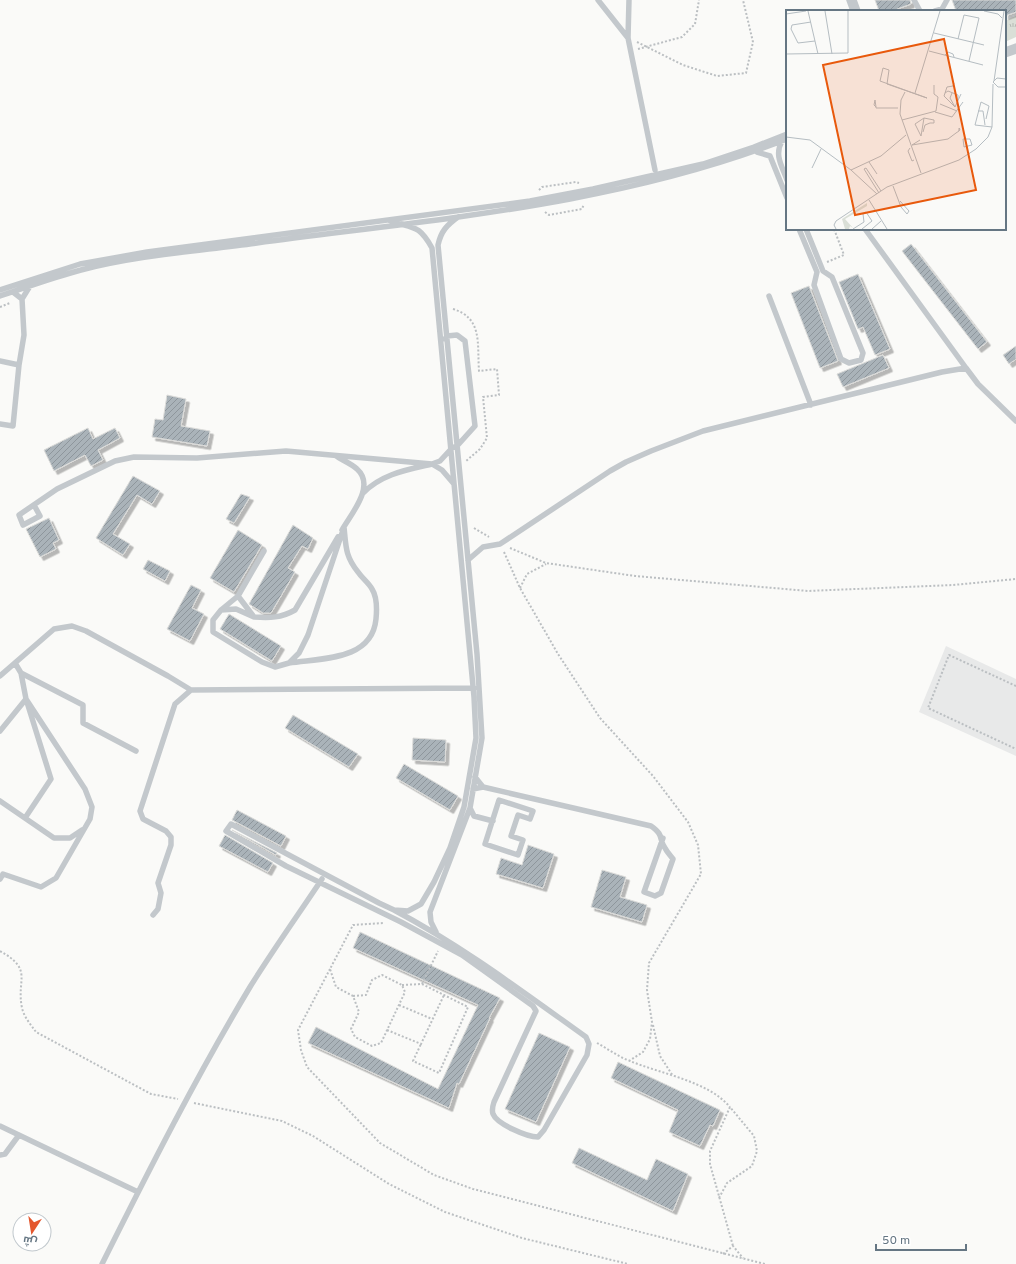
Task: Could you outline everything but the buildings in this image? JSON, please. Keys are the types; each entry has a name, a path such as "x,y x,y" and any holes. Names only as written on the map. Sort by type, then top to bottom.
{"lane":[{"path":"598,0 628,38"},
{"path":"629,0 628,38 656,170"},
{"path":"849,0 853,10"},
{"path":"854,0 858,10"},
{"path":"914,0 919,10"},
{"path":"937,10 942,8 947,0"},
{"path":"1006,50 1016,46"},
{"path":"1006,55 1016,51"},
{"path":"0,290 88,263 147,252 530,201 666,173 747,149 786,134"},
{"path":"0,296 81,270 148,258 530,206 654,182 704,169 756,152 785,140"},
{"path":"785,140 778,149 777,155 786,178"},
{"path":"756,152 770,156 786,196"},
{"path":"656,170 666,173"},
{"path":"650,177 656,170"},
{"path":"394,910 408,910 420,904 434,882 450,848 464,807 476,738 474,688 455,486 447,336 438,245 440,235 444,230 466,210"},
{"path":"388,220 414,227 424,233 432,248 454,447 465,522 480,697 482,738 470,808 430,912 431,922 436,932"},
{"path":"799,230 817,272 814,285 841,359 849,364 861,360 863,353 832,277 823,271 806,230"},
{"path":"866,230 978,384 1016,421"},
{"path":"0,424 13,426 19,365 24,335 22,299 30,286"},
{"path":"13,292 22,299"},
{"path":"769,296 811,405"},
{"path":"221,610 236,609 254,617 271,618 284,616 295,610 363,493 371,485 391,474 440,461 475,426 465,340 457,335 447,336"},
{"path":"442,344 447,336"},
{"path":"0,361 19,365"},
{"path":"468,560 483,547 500,544 626,462 703,431 942,372 966,368"},
{"path":"34,505 57,489 108,464 134,457 197,458 286,451 334,455 432,464 442,470 455,486"},
{"path":"334,455 358,469 364,480 363,493"},
{"path":"289,663 299,653 308,635 344,526"},
{"path":"264,551 238,596 221,610 213,620 213,632 262,662 275,667 289,663 346,655 362,647 372,635 377,606 372,589 357,572 346,555 344,526"},
{"path":"238,596 254,617"},
{"path":"0,676 54,628 72,626 86,631 191,690 474,688"},
{"path":"15,663 20,673 26,699 52,779 25,818"},
{"path":"20,673 83,705 83,724 136,751"},
{"path":"153,916 159,904 161,893 158,883 171,845 171,837 166,831 143,819 140,811 175,704 191,690"},
{"path":"0,731 26,699"},
{"path":"0,879 3,874 41,887 56,878 82,830 90,819 92,807 85,789 26,699"},
{"path":"475,777 484,787"},
{"path":"473,790 484,787 651,826 658,831 662,838 663,846 673,859 661,894 655,896 644,892 662,838"},
{"path":"499,800 533,811 530,819 518,815 511,836 523,840 518,855 485,844 493,821 499,800"},
{"path":"0,801 54,838 70,838 82,830"},
{"path":"470,808 474,816"},
{"path":"466,820 474,816 493,821"},
{"path":"231,824 325,875 394,910 436,932 465,950 586,1037 589,1044 588,1055 544,1130 538,1137 530,1137 498,1120 493,1113 494,1102 536,1011 533,1006 462,955 321,881 286,866 226,832 231,824"},
{"path":"102,1264 185,1101 251,986 325,875"},
{"path":"0,1126 138,1192"},
{"path":"0,1156 5,1154 19,1135"}],"path":[{"path":"631,51 682,36 695,24 699,0"},
{"path":"628,38 683,65 717,76 746,73 753,42 743,0"},
{"path":"1006,19 1016,15"},
{"path":"544,210 549,215 582,209 585,203"},
{"path":"824,263 844,255 834,230"},
{"path":"0,307 10,303"},
{"path":"450,308 464,312 472,320 476,330 479,371 497,369 500,395 483,397 487,438 480,449 463,465"},
{"path":"465,522 500,544 546,563 635,576 808,591 953,586 1016,579"},
{"path":"500,544 520,588 558,654 600,718 658,782 688,822 698,845 701,874 649,963 647,990 652,1022 660,1056 674,1076"},
{"path":"520,588 527,574 546,563"},
{"path":"1016,686 949,655 928,708 1016,749"},
{"path":"400,922 353,925 298,1030 301,1050 307,1067 380,1143 434,1175 473,1189 765,1264"},
{"path":"422,984 442,944"},
{"path":"0,951 14,959 22,974 22,1007 27,1019 36,1032 151,1094 282,1121 313,1136 389,1184 446,1212 522,1238 628,1264"},
{"path":"330,968 336,987 352,996 366,995 372,980 382,975 402,985 422,984 444,995 468,1007 439,1073 413,1061 444,995"},
{"path":"352,996 359,1012 351,1029 355,1038 372,1046 381,1043 404,992 402,985"},
{"path":"399,1005 432,1019"},
{"path":"629,1061 643,1052 650,1039 652,1022"},
{"path":"387,1030 421,1044"},
{"path":"586,1037 629,1061 674,1076 721,1097 754,1136 757,1151 752,1166 727,1183 719,1198"},
{"path":"730,1107 710,1152 710,1164 733,1246 744,1259"},
{"path":"723,1254 733,1246"}],"shaded area":[{"path":"946,646 1016,679 1016,756 919,712"}],"green space":[{"path":"1016,16 1016,37 1006,42 1006,21"}]}
